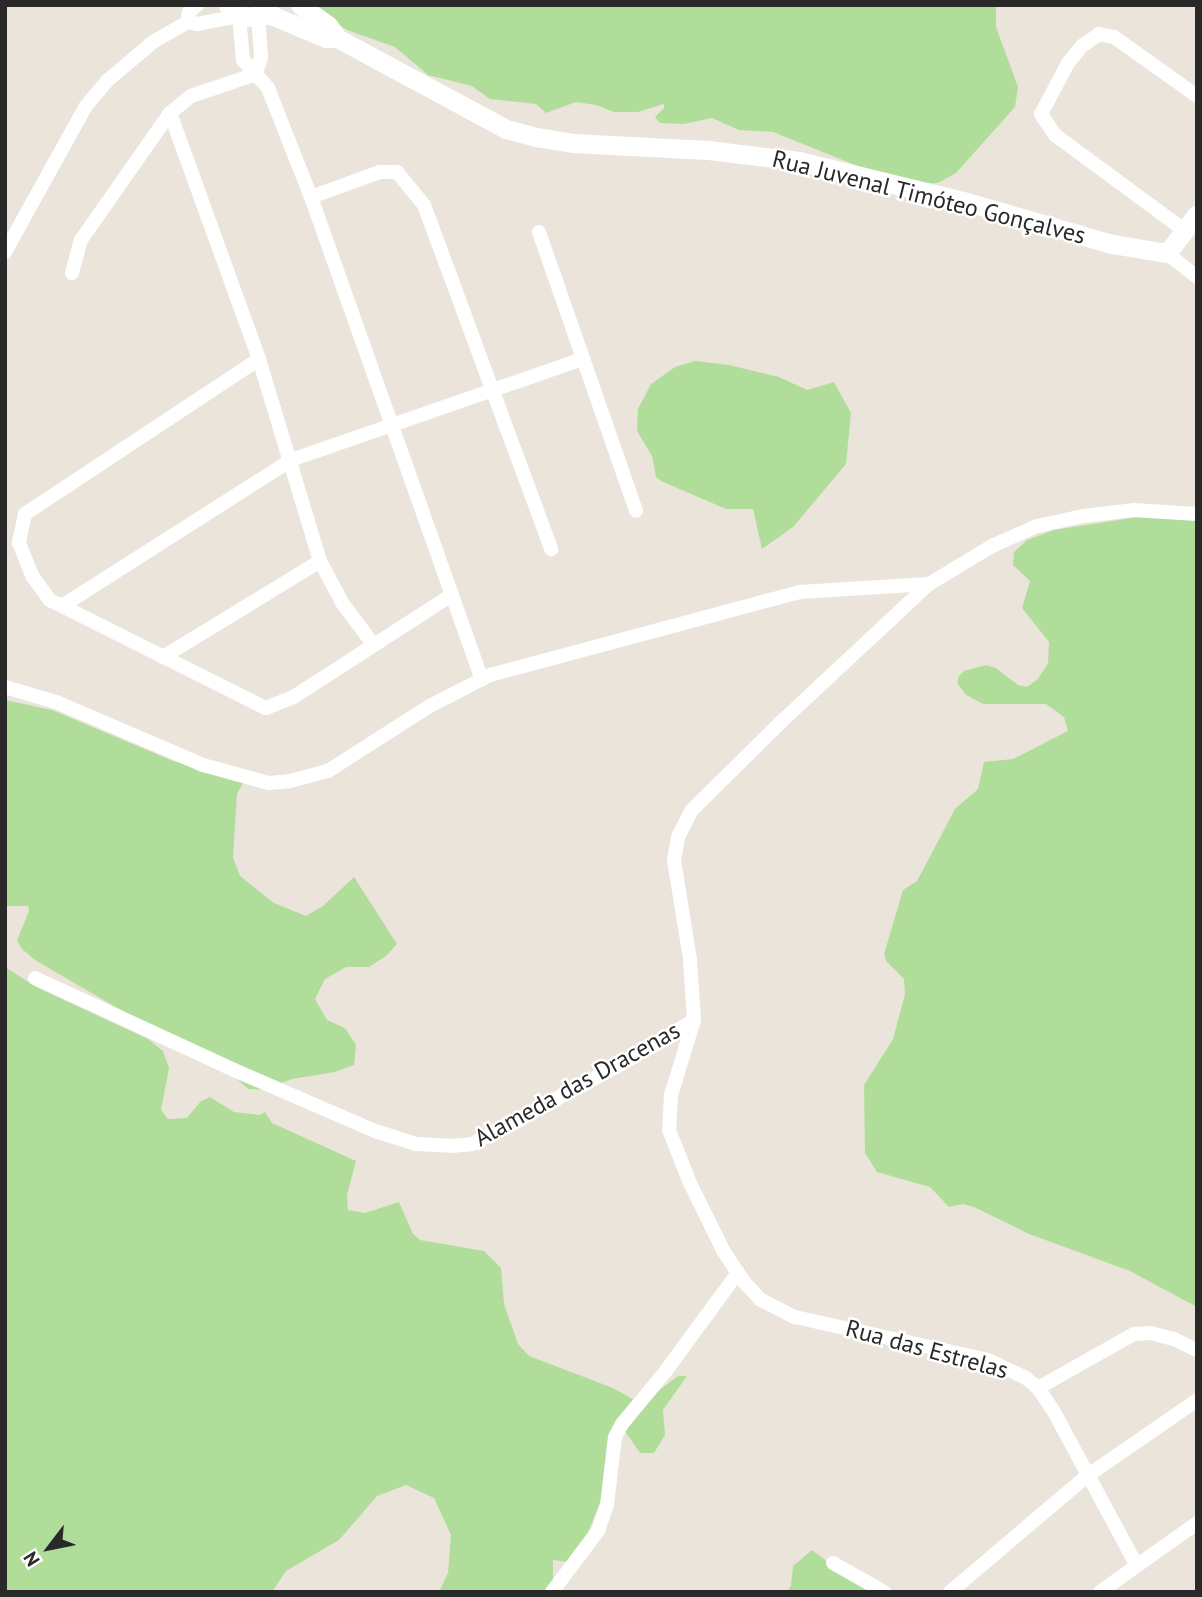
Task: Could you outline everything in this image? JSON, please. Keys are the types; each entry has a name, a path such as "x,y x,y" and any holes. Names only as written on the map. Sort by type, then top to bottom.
{"street":[{"path":"5,252 86,106 125,63 187,22 190,12 197,5"},
{"name":"Rua Juvenal Timóteo Gonçalves","path":"300,5 328,25 337,38 495,124 536,137 573,144 708,150 799,161 967,202 1112,244 1167,253"},
{"path":"187,22 197,24 248,10 243,60 268,88 312,197 482,680"},
{"name":"Rua Juvenal Timóteo Gonçalves","path":"248,10 271,15 326,38 337,38"},
{"path":"1197,96 1114,37 1099,34 1082,46 1068,63 1043,106 1042,120 1055,135 1191,222 1167,253 1197,277"},
{"path":"72,273 81,240 170,113 191,96 256,74"},
{"path":"170,113 259,359 320,561 342,604 373,645"},
{"path":"312,197 380,172 397,173 411,186 424,205 551,548"},
{"path":"539,232 636,511"},
{"path":"259,359 25,514 19,542 33,577 50,600 265,708 296,696 452,595"},
{"path":"62,606 291,460 583,359"},
{"name":"Alameda das Dracenas","path":"36,978 234,1070 375,1131 416,1144 472,1144 526,1118 694,1020 692,968 674,860 678,837 692,810 782,720 929,584 961,563 1037,526 1083,516 1133,510 1197,514"},
{"path":"163,657 320,561"},
{"path":"5,687 56,702 202,765 269,783 308,778 328,771 428,707 482,680 622,638 799,592 929,584"},
{"path":"552,1592 598,1531 607,1505 615,1437 622,1424 665,1372 737,1274 690,1183 669,1130 671,1096 694,1020"},
{"name":"Rua das Estrelas","path":"737,1274 761,1300 778,1311 795,1317 988,1360 1018,1372 1038,1388 1136,1564"},
{"path":"1038,1388 1134,1334 1163,1336 1197,1350"},
{"path":"950,1592 983,1567 1038,1515 1087,1476 1197,1400"},
{"path":"1100,1592 1197,1523"},
{"path":"833,1563 884,1592"}],"green space":[{"path":"310,5 996,5 996,27 1018,87 1015,107 956,173 938,183 917,184 880,175 773,132 739,130 712,118 684,124 660,123 655,117 664,108 664,104 638,112 614,112 596,105 576,102 546,113 536,104 490,99 472,86 428,75 395,47 347,30"},
{"path":"695,361 729,365 779,377 807,390 834,382 851,413 846,464 793,527 762,549 753,509 726,509 661,481 656,477 652,456 637,431 638,409 651,384 675,367"},
{"path":"1151,515 1197,520 1197,1307 1130,1271 1029,1234 974,1207 963,1204 949,1207 930,1187 877,1172 865,1153 864,1085 893,1039 905,994 904,979 886,961 884,954 903,890 917,881 955,809 978,789 984,762 1013,759 1068,731 1064,717 1046,704 983,704 966,695 957,683 964,671 986,665 996,668 1018,685 1027,687 1038,679 1048,663 1049,642 1022,608 1030,581 1013,565 1014,552 1027,540 1054,530"},
{"path":"5,700 52,710 173,761 244,781 237,794 233,857 240,876 274,903 306,916 323,906 354,877 397,944 386,956 369,967 346,967 325,979 315,999 327,1020 345,1028 356,1045 354,1065 335,1072 292,1079 273,1086 271,1090 248,1089 234,1076 35,960 22,949 17,940 29,911 28,906 5,906"},
{"path":"5,967 36,987 148,1039 163,1051 169,1068 161,1110 168,1119 187,1118 201,1101 210,1097 234,1112 260,1115 265,1112 272,1123 356,1161 347,1195 348,1210 365,1213 399,1202 413,1234 420,1240 484,1251 501,1268 504,1304 518,1344 529,1356 613,1388 638,1402 649,1398 678,1376 687,1376 663,1410 665,1435 654,1453 640,1453 624,1430 612,1472 576,1563 553,1560 553,1592 439,1592 448,1573 451,1535 434,1498 406,1485 377,1496 339,1540 286,1571 272,1592 5,1592"},
{"path":"812,1550 870,1592 786,1592 791,1586 793,1566"}]}
